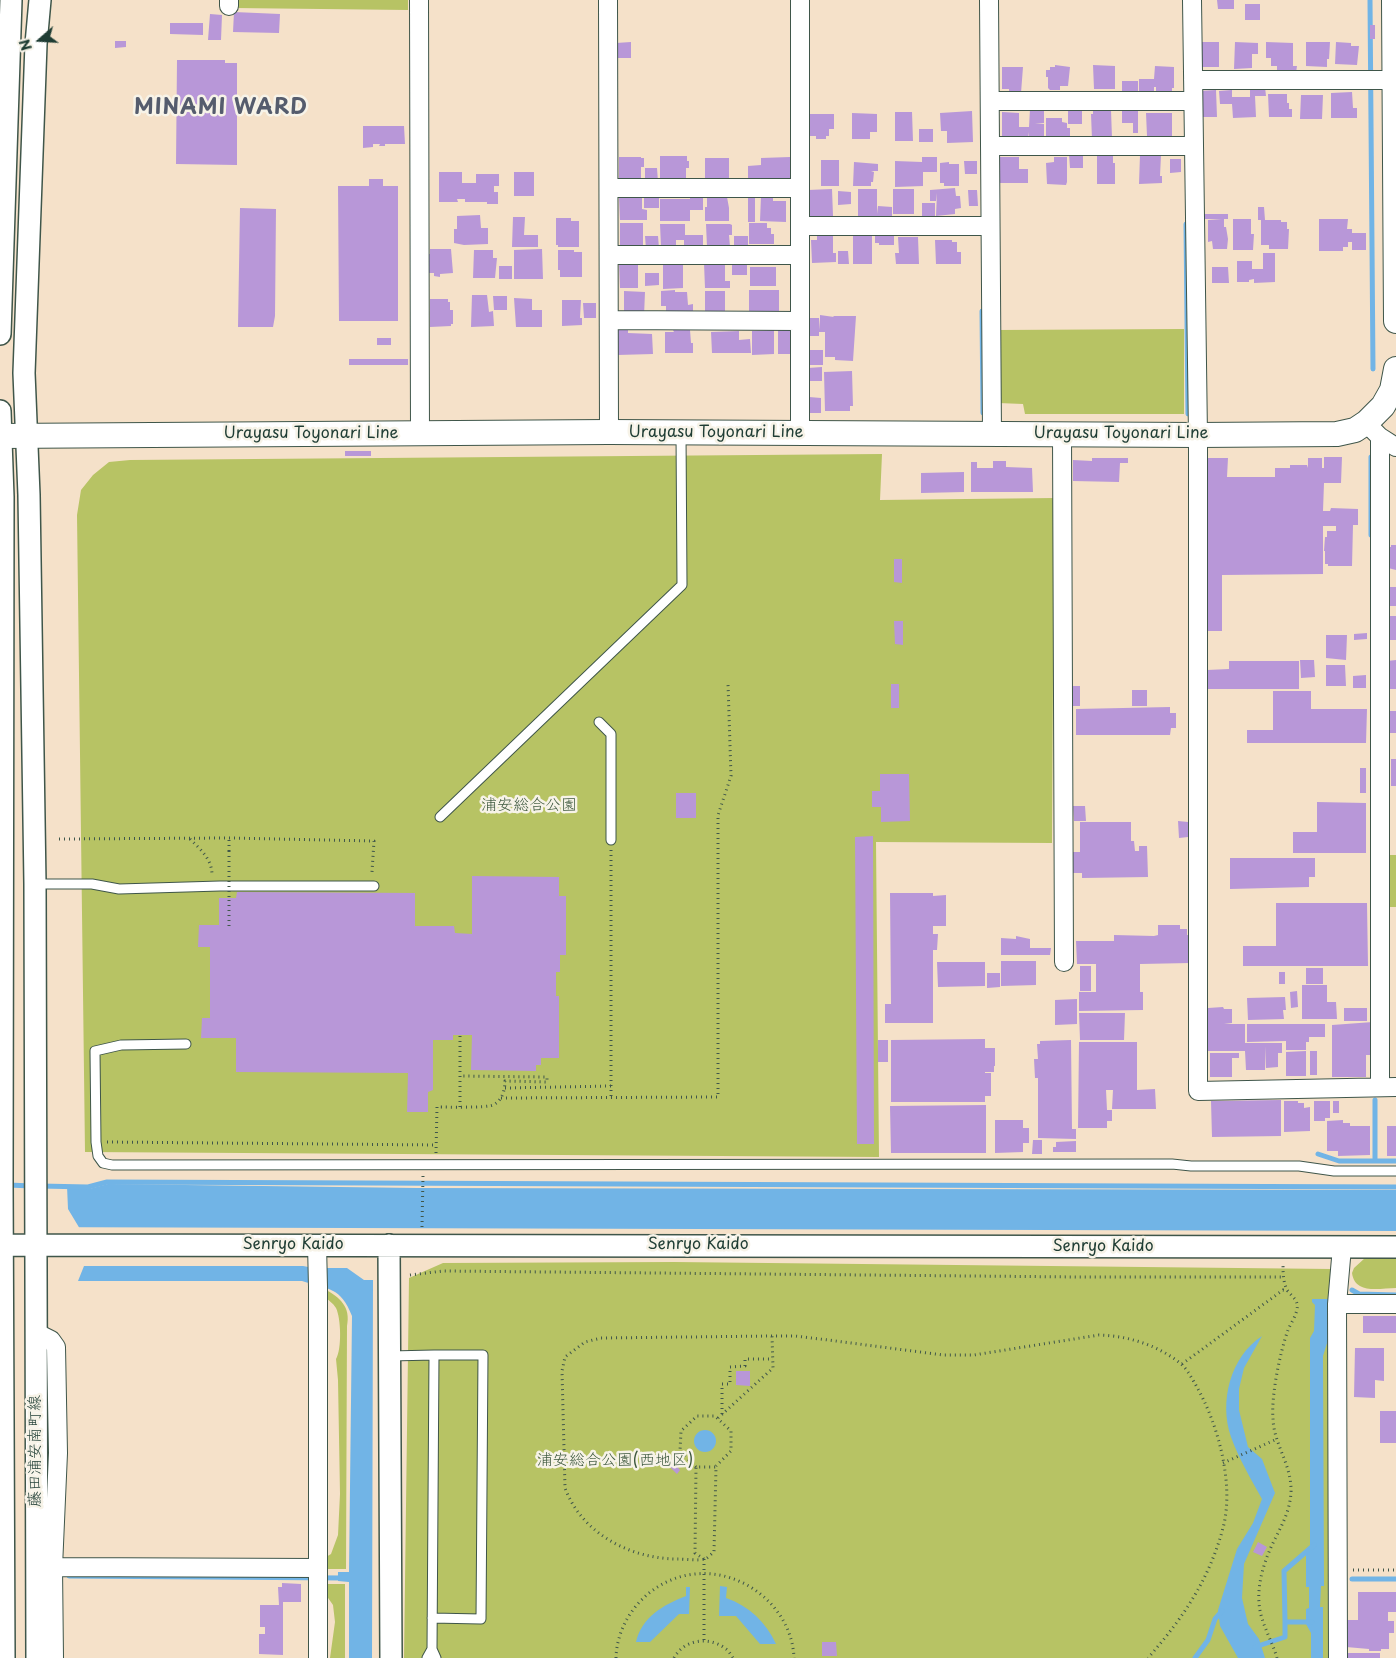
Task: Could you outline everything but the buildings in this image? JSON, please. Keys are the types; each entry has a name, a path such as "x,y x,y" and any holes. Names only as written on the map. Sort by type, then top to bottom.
{"main road":[{"path":"1394,0 1379,80 1396,321"},
{"name":"Urayasu Toyonari Line","path":"0,436 609,432 1337,434 1354,430 1373,430 1392,390 1396,369"}],"street":[{"path":"0,334 11,0"},
{"name":"藤田浦安南町線","path":"37,1658 34,884 29,495 24,373 36,44 40,0"},
{"path":"419,0 420,433"},
{"path":"608,0 609,432"},
{"path":"800,0 800,434"},
{"path":"989,0 992,433"},
{"path":"1192,0 1198,435 1198,1090 1388,1087 1373,430"},
{"path":"1193,80 1379,80"},
{"path":"990,101 1193,101"},
{"path":"990,146 1194,146"},
{"path":"608,188 800,188"},
{"path":"800,226 990,226"},
{"path":"609,255 800,254"},
{"path":"609,320 800,321"},
{"name":"藤田浦安南町線","path":"0,411 4,497 1,695 1,1512 4,1658"},
{"path":"1373,430 1396,446"},
{"path":"1062,433 1064,962"},
{"name":"Senryo Kaido","path":"2,1240 36,1237 390,1245 1396,1247"},
{"path":"317,1244 318,1658"},
{"path":"390,1245 391,1658"},
{"path":"1338,1658 1337,1304 1342,1247"},
{"path":"1337,1304 1396,1304"},
{"path":"35,1332 51,1340 56,1347 58,1453 53,1567 54,1658"},
{"path":"53,1567 318,1575"}],"lane":[{"path":"440,817 682,586 680,433"},
{"path":"599,722 611,734 611,840"},
{"path":"34,884 92,884 119,889 212,886 374,886"},
{"path":"186,1044 121,1045 95,1051 96,1142 100,1160 107,1165 1172,1164 1191,1166 1299,1166 1334,1171 1396,1171"},
{"path":"434,1355 432,1649 436,1658"},
{"path":"390,1356 483,1355 481,1618 432,1618"},
{"path":"427,1658 432,1649"}],"path":[{"path":"501,1098 718,1097 718,816 731,776 728,684"},
{"path":"190,838 203,851 212,866 212,886"},
{"path":"229,838 229,926"},
{"path":"58,839 229,838 374,840 372,872"},
{"path":"611,840 611,1097"},
{"path":"460,1035 460,1106"},
{"path":"436,1154 437,1107 493,1106 501,1098 505,1088 505,1081 547,1082 547,1077 460,1076"},
{"path":"505,1088 611,1086"},
{"path":"96,1142 436,1144"},
{"path":"422,1232 423,1182"},
{"path":"1277,1656 1261,1615 1259,1598 1264,1565 1290,1504 1290,1474 1277,1439 1273,1419 1273,1396 1288,1331 1298,1308 1296,1300 1288,1291 1282,1277 1283,1263"},
{"path":"410,1275 443,1271 1282,1277"},
{"path":"1182,1364 1283,1290 1288,1291"},
{"path":"716,1466 714,1552 704,1559 670,1559 643,1556 600,1535 583,1519 570,1502 565,1488 562,1371 565,1357 586,1342 601,1338 795,1336 959,1356 974,1356 1099,1335 1138,1340 1182,1364 1198,1389 1209,1412 1223,1463 1227,1504 1224,1526 1206,1576 1178,1623 1148,1658"},
{"path":"718,1418 773,1368 772,1336"},
{"path":"722,1414 722,1384 730,1384 730,1367 745,1366 745,1359 773,1359"},
{"path":"696,1467 716,1466 731,1451 731,1431 715,1416 697,1416 680,1431 680,1451 696,1467 695,1553 704,1559"},
{"path":"1223,1463 1277,1439"},
{"path":"704,1559 704,1641"},
{"path":"1338,1570 1396,1570"},
{"path":"616,1658 621,1631 634,1608 644,1598 666,1583 694,1574 735,1579 762,1595 783,1619 791,1636 794,1658"},
{"path":"674,1658 684,1647 694,1642 704,1641 716,1643 726,1649 733,1658"}],"green space":[{"path":"234,0 408,0 408,10 234,8"},
{"path":"1184,329 1184,414 1025,414 1023,404 998,403 998,330"},
{"name":"浦安総合公園","path":"882,454 880,500 1054,498 1052,843 876,842 879,1157 85,1152 77,515 81,490 93,475 109,462 130,460"},
{"path":"1386,855 1396,855 1396,907 1385,907"},
{"path":"1365,1258 1396,1258 1396,1288 1369,1289 1358,1285 1352,1273 1354,1268"},
{"name":"浦安総合公園(西地区)","path":"674,1262 1332,1269 1333,1658 404,1658 409,1278 443,1263"},
{"path":"324,1289 335,1295 343,1303 348,1319 346,1569 325,1569 326,1557 331,1554 338,1535 340,1494 336,1359 340,1334 338,1313 332,1303 324,1296"},
{"path":"325,1584 345,1584 345,1658 330,1658 335,1622 333,1605 326,1595"}],"water":[{"path":"108,1184 417,1188 1396,1190 1396,1231 0,1227 0,1187 89,1189"},
{"path":"84,1266 303,1266 347,1268 364,1280 373,1280 372,1658 349,1658 349,1582 338,1581 338,1572 349,1572 352,1316 343,1299 333,1291 302,1281 78,1281"},
{"path":"1312,1299 1329,1299 1328,1340 1323,1356 1324,1586 1321,1586 1320,1607 1323,1607 1323,1658 1311,1658 1311,1633 1306,1624 1306,1609 1309,1608 1309,1587 1306,1587 1306,1553 1310,1548 1310,1338 1314,1331 1315,1305"},
{"path":"1262,1336 1244,1368 1239,1389 1239,1410 1248,1447 1262,1459 1275,1493 1244,1564 1242,1598 1248,1624 1259,1639 1265,1658 1238,1658 1220,1626 1218,1610 1237,1549 1253,1523 1262,1499 1241,1461 1231,1437 1226,1409 1227,1395 1235,1368 1242,1356"},
{"path":"705,1430 713,1433 716,1441 713,1449 705,1452 697,1449 694,1441 697,1433"},
{"path":"720,1586 727,1587 726,1598 742,1605 762,1622 776,1644 760,1644 736,1616 719,1616"},
{"path":"686,1587 690,1587 689,1614 679,1614 650,1642 636,1642 639,1633 648,1619 669,1603 686,1596"}],"pier":[{"path":"0,1185 67,1186 68,1209 80,1229 0,1229"}],"waterway":[{"path":"1370,0 1373,369"},
{"path":"1186,224 1188,414"},
{"path":"982,311 983,413"},
{"path":"1371,457 1371,535"},
{"path":"1375,1100 1375,1161"},
{"path":"1318,1154 1339,1161 1396,1161"},
{"path":"40,1186 88,1187 107,1182 1396,1187"},
{"path":"8,1185 32,1186"},
{"path":"1352,1290 1359,1294 1396,1295"},
{"path":"1285,1622 1284,1571 1314,1545"},
{"path":"69,1576 343,1578"},
{"path":"1352,1579 1396,1579"},
{"path":"1195,1658 1208,1640 1215,1619 1222,1611"},
{"path":"1255,1647 1285,1637 1285,1622 1312,1622"}],"district":[{"name":"MINAMI WARD","path":"221,108"}]}
